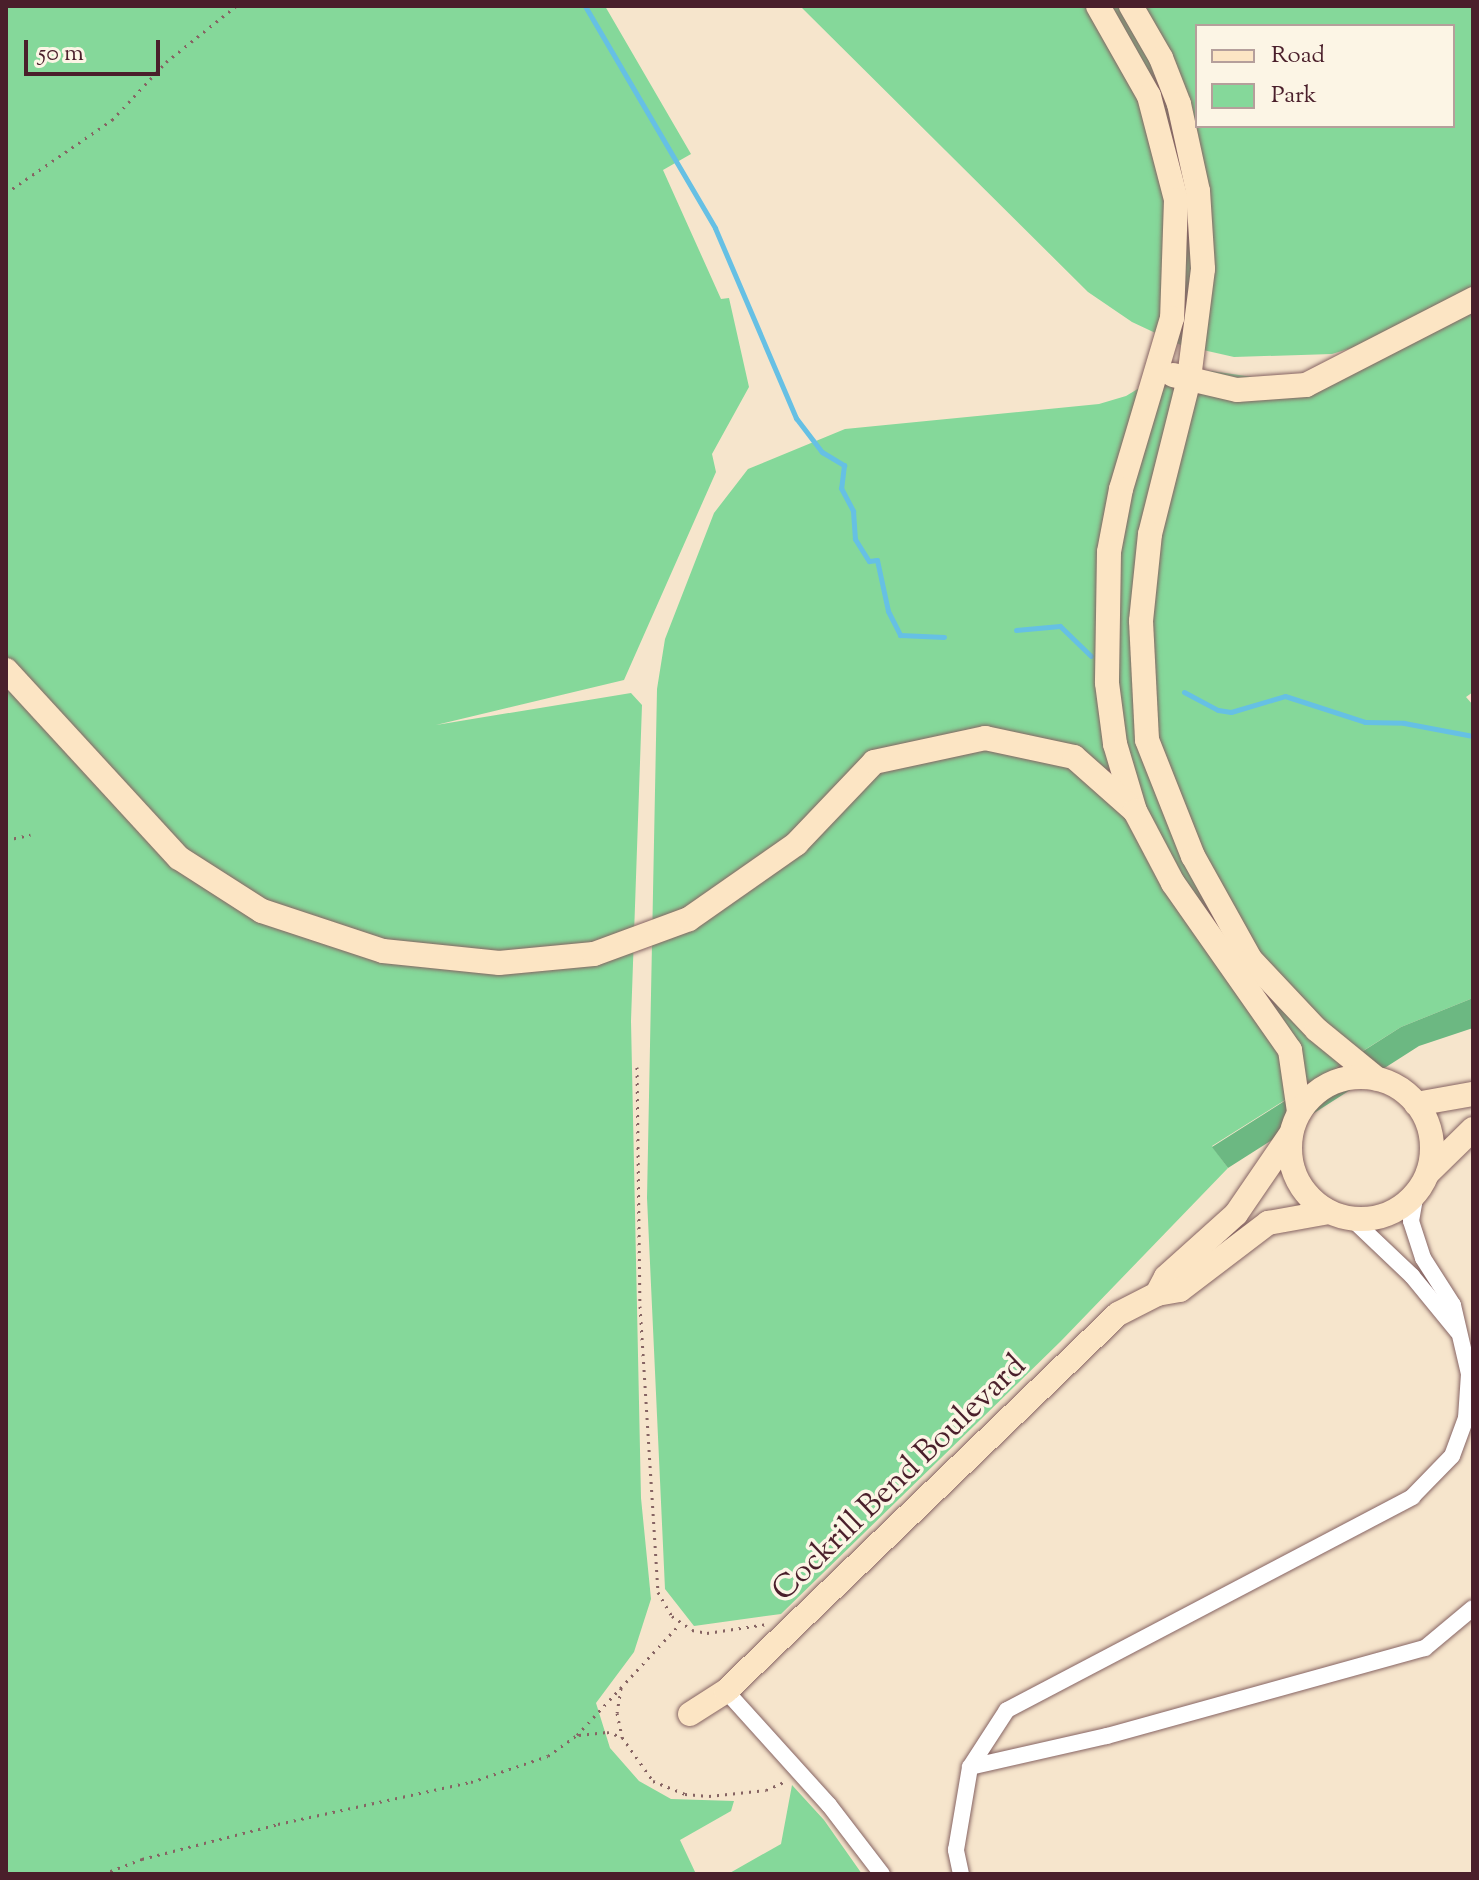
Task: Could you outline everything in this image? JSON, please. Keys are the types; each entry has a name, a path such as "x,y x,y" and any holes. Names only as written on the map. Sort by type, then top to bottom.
{"street":[{"path":"961,1874 956,1850 970,1767 1007,1710 1412,1497 1452,1456 1466,1418 1469,1374 1462,1337 1453,1305 1423,1258 1411,1221 1422,1183 1428,1125 1416,1104 1377,1079 1242,965 1173,883 1135,811 1115,744 1107,683 1109,552 1121,489 1159,372 1172,318 1176,200 1149,96 1098,6"},
{"path":"1131,6 1161,58 1179,104 1198,191 1203,269 1189,379 1150,534 1141,621 1147,740 1193,856 1242,965 1290,1050 1296,1178 1309,1198 1340,1216 1412,1276 1462,1337"},
{"path":"1159,372 1237,390 1306,385 1473,299"},
{"path":"6,670 179,858 262,911 383,951 499,963 594,954 689,919 796,844 874,762 985,738 1074,757 1135,811"},
{"path":"1074,757 1115,744 1147,740"},
{"path":"1295,1123 1332,1083 1377,1079"},
{"path":"1416,1104 1473,1094"},
{"name":"Cockrill Bend Boulevard","path":"1157,1294 1166,1277 1236,1214 1295,1123"},
{"path":"1340,1216 1376,1219 1398,1210 1473,1129"},
{"name":"Cockrill Bend Boulevard","path":"690,1714 726,1691 1118,1314 1157,1294 1180,1290 1268,1223 1340,1216"},
{"path":"970,1767 1107,1736 1425,1648 1473,1608"},
{"path":"726,1691 798,1770 882,1874"}],"path":[{"path":"6,193 112,120 166,62 236,6"},
{"path":"6,840 30,835"},
{"path":"637,1067 640,1306 652,1549 658,1592 680,1624 707,1633 764,1622 782,1637"},
{"path":"103,1874 142,1859 278,1824 494,1775 548,1756 577,1735 680,1624"},
{"path":"622,1684 617,1713 622,1737 641,1771 685,1794 766,1790 798,1770"},
{"path":"577,1735 593,1731 622,1737"}],"green space":[{"path":"6,6 605,6 691,154 663,170 721,299 729,298 749,387 712,454 716,472 624,680 436,725 631,693 642,705 631,1021 641,1498 651,1599 634,1652 596,1703 610,1748 639,1781 671,1799 734,1801 731,1811 680,1840 696,1874 6,1874"},
{"path":"800,6 1473,6 1473,289 1371,342 1332,354 1234,357 1181,345 1132,322 1088,292"},
{"path":"1473,313 1473,692 1466,697 1473,705 1473,998 1401,1027 1212,1146 1228,1168 1061,1341 781,1614 694,1626 665,1589 647,1198 657,689 665,639 714,513 748,469 845,429 1099,404 1126,396 1176,366 1267,379 1311,377"},
{"path":"1473,998 1473,1028 1419,1046 1228,1168 1212,1147 1401,1027"},
{"path":"792,1785 824,1820 862,1874 728,1874 781,1844"}],"waterway":[{"path":"585,6 715,228 796,418 822,452 844,465 841,488 853,511 855,539 869,561 877,560 888,611 900,635 944,637"},
{"path":"1016,630 1060,626 1091,656"},
{"path":"1184,692 1218,710 1231,712 1285,696 1365,722 1404,723 1473,736"}]}
